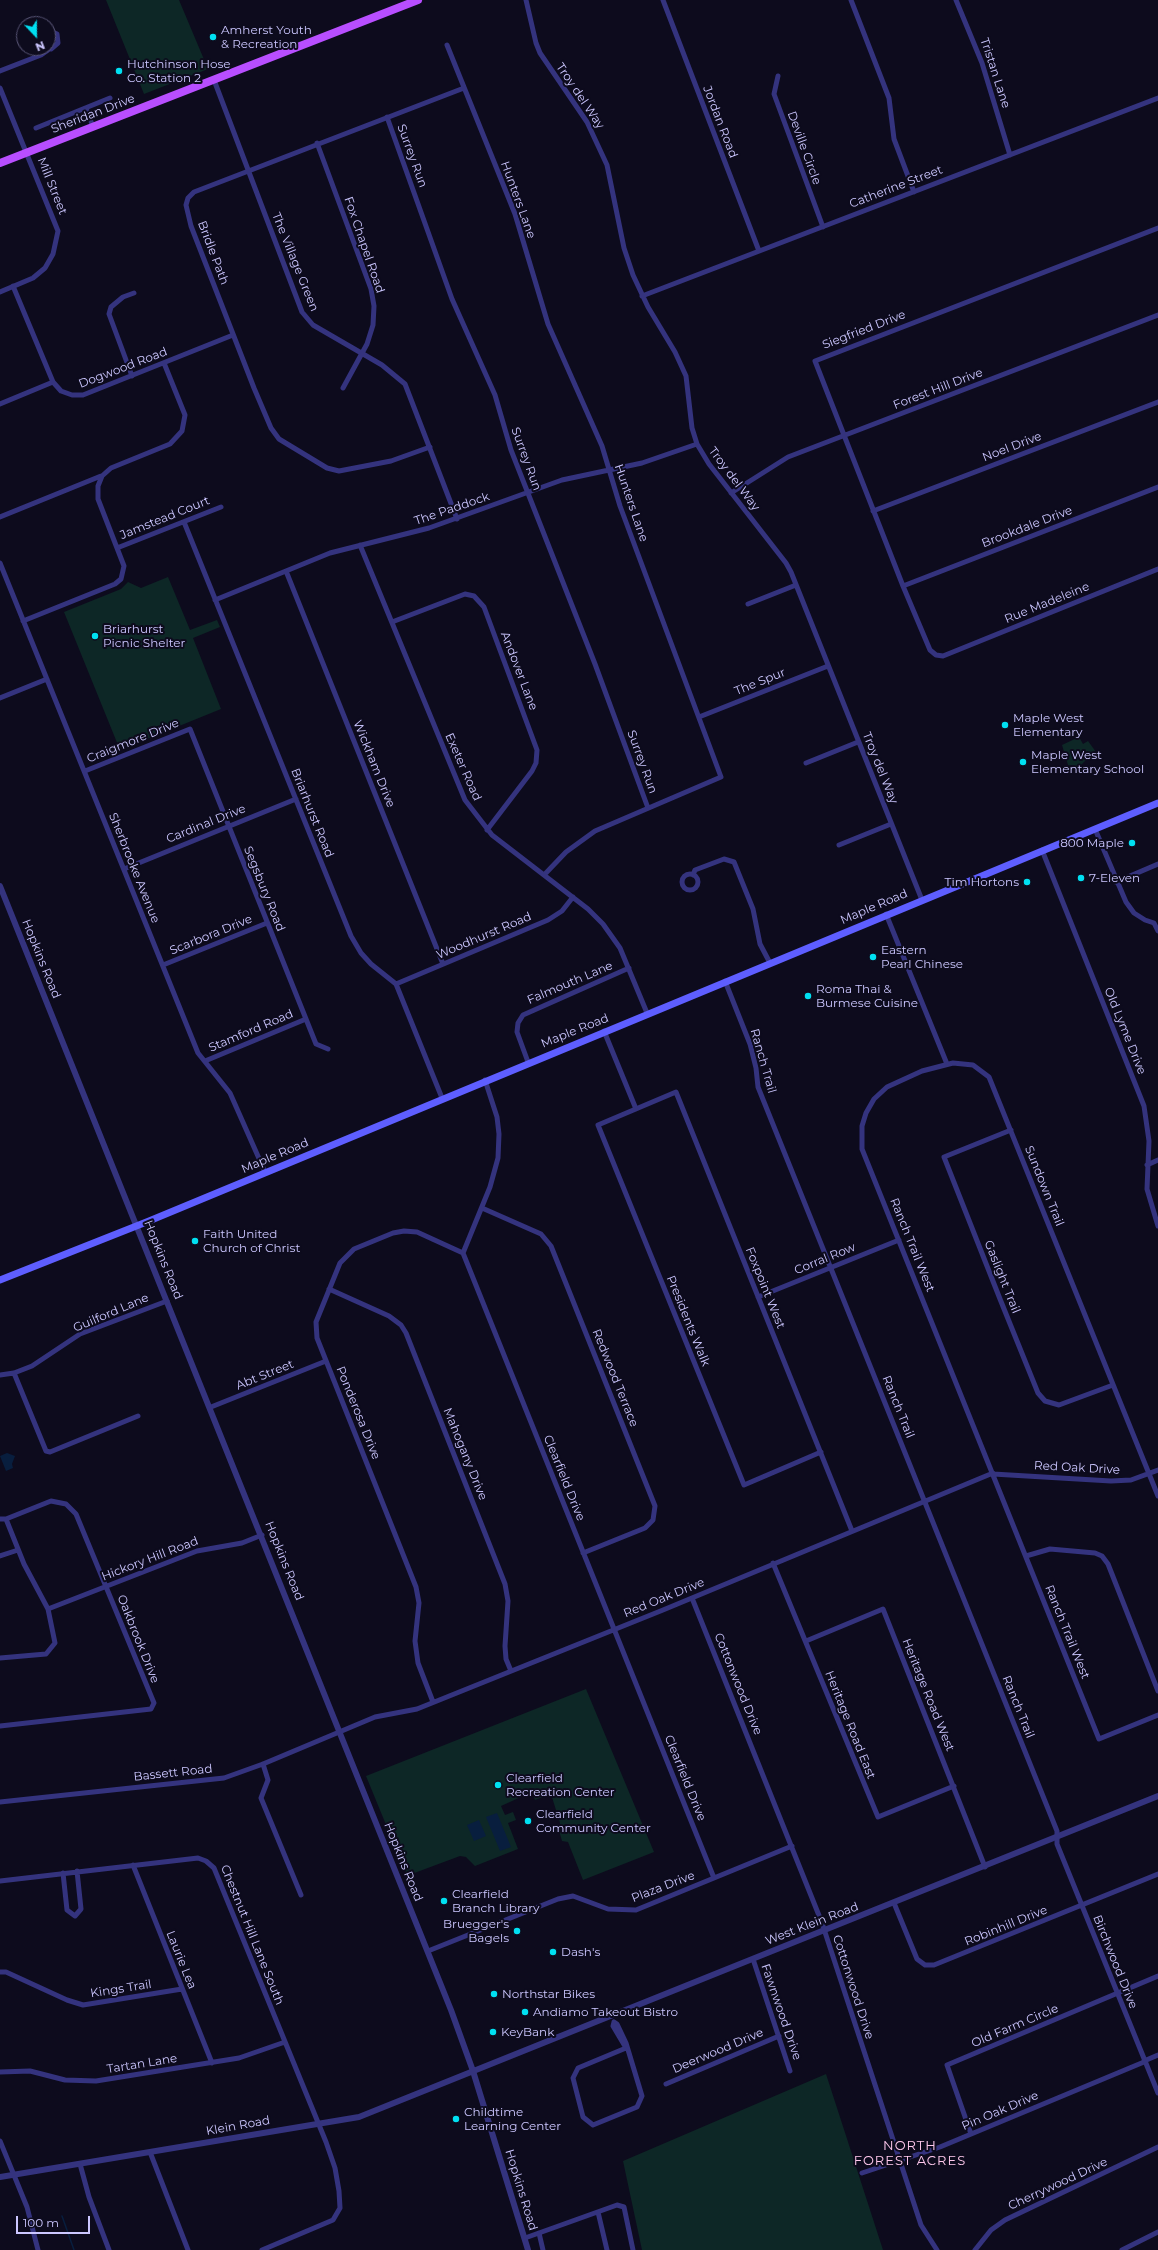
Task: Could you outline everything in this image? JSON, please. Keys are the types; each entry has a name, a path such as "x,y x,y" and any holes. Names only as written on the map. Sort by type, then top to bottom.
{"main road":[{"name":"Sheridan Drive","path":"0,163 418,0"},
{"name":"Maple Road","path":"0,1280 137,1226 528,1062 1158,803"}],"street":[{"name":"Troy del Way","path":"526,0 536,43 540,53 587,122 607,165 624,248 642,296 675,352 686,376 692,428 696,444 709,464 786,563 922,900"},
{"name":"Jordan Road","path":"663,0 758,251"},
{"path":"851,0 889,98 894,139 914,192"},
{"name":"Tristan Lane","path":"956,0 982,63 1010,155"},
{"path":"56,34 59,40 56,45"},
{"name":"Hunters Lane","path":"447,45 515,214 548,324 602,446 620,506 722,777 584,837 566,852 545,874"},
{"path":"0,71 38,56"},
{"name":"Deville Circle","path":"778,76 774,94 823,227"},
{"name":"The Village Green","path":"214,80 302,312 313,325 392,372 405,384 457,519"},
{"name":"Mill Street","path":"0,88 56,224 58,238 54,254 45,268 34,278 0,292"},
{"name":"Bridle Path","path":"430,447 391,461 361,469 340,471 327,468 285,444 274,434 233,335 191,226 186,205 188,198 194,192 317,143 464,88"},
{"path":"36,128 110,98"},
{"name":"Catherine Street","path":"642,296 1158,98"},
{"path":"86,108 93,127"},
{"name":"Surrey Run","path":"387,117 452,299 495,395 511,450 596,664 648,808"},
{"name":"Fox Chapel Road","path":"317,143 373,299 373,325 362,354 343,388"},
{"name":"Siegfried Drive","path":"943,656 936,655 930,650 815,366 815,361 819,358 1158,228"},
{"path":"0,404 53,382 13,286"},
{"path":"132,376 109,314 111,307 123,297 134,293"},
{"name":"Forest Hill Drive","path":"732,493 788,456 1158,315"},
{"name":"Dogwood Road","path":"53,382 61,391 77,396 132,376 233,335"},
{"path":"0,517 102,476 111,468 170,444 182,431 184,415 164,363"},
{"name":"Noel Drive","path":"873,511 1158,402"},
{"name":"The Paddock","path":"215,600 330,553 415,532 457,519 562,480 642,463 696,444"},
{"path":"23,621 118,582 124,571 117,548 98,499 98,486 102,476"},
{"name":"Brookdale Drive","path":"904,586 1158,487"},
{"name":"Jamstead Court","path":"117,548 221,507"},
{"name":"Briarhurst Road","path":"184,522 355,945 371,964 396,984 442,1098"},
{"name":"Exeter Road","path":"360,545 460,790 471,810 487,830 545,874 603,924 620,948 647,1014"},
{"name":"Sherbrooke Avenue","path":"0,563 198,1053 230,1093 266,1172"},
{"name":"Rue Madeleine","path":"943,656 1158,569"},
{"name":"Wickham Drive","path":"286,571 443,964"},
{"path":"748,604 796,585"},
{"name":"Andover Lane","path":"392,622 465,594 474,596 484,608 537,750 533,769 487,830"},
{"name":"The Spur","path":"699,717 828,666"},
{"path":"0,698 47,679"},
{"name":"Craigmore Drive","path":"85,771 190,729"},
{"name":"Segsbury Road","path":"190,729 316,1044 328,1049"},
{"path":"806,763 858,742"},
{"name":"Cardinal Drive","path":"124,869 296,799"},
{"path":"838,845 891,824"},
{"path":"1095,829 1116,882 1134,913 1145,920 1154,923 1158,931"},
{"name":"Old Lyme Drive","path":"1042,850 1144,1106 1149,1141 1147,1165 1148,1197 1158,1226"},
{"path":"693,875 695,870 724,859 734,862 753,909 760,944 770,963"},
{"path":"1116,882 1158,864"},
{"name":"Hopkins Road","path":"0,886 211,1407 428,1951 473,2071 528,2250"},
{"name":"Woodhurst Road","path":"396,984 548,920 562,911 573,897"},
{"path":"886,914 946,1064"},
{"name":"Scarbora Drive","path":"163,965 267,923"},
{"name":"Falmouth Lane","path":"528,1062 516,1032 518,1023 523,1015 629,968"},
{"name":"Ranch Trail","path":"724,981 750,1044 756,1068 758,1087 1057,1831 1056,1838"},
{"name":"Stamford Road","path":"205,1061 306,1019"},
{"path":"604,1031 636,1109"},
{"name":"Sundown Trail","path":"946,1064 968,1064 980,1068 989,1076 1158,1496"},
{"name":"Ranch Trail West","path":"946,1064 910,1075 887,1087 870,1105 862,1126 862,1148 1099,1739 1158,1715"},
{"path":"463,1253 495,1173 499,1144 497,1117 485,1080"},
{"name":"Foxpoint West","path":"636,1109 676,1092 852,1531"},
{"name":"Presidents Walk","path":"636,1109 598,1125 744,1485 821,1452"},
{"name":"Gaslight Trail","path":"1011,1130 944,1157 1000,1299 1038,1393 1045,1401 1059,1405 1113,1385"},
{"path":"1147,1165 1158,1160"},
{"name":"Redwood Terrace","path":"482,1208 541,1234 551,1246 656,1506 653,1520 645,1528 583,1553"},
{"name":"Ponderosa Drive","path":"433,1702 418,1663 415,1641 419,1603 416,1586 317,1338 316,1329 318,1316 340,1263 348,1254 393,1232 404,1231 417,1232 463,1253"},
{"name":"Corral Row","path":"758,1297 899,1240"},
{"name":"Clearfield Drive","path":"463,1253 714,1878"},
{"name":"Mahogany Drive","path":"329,1289 389,1316 401,1325 406,1333 506,1584 508,1601 505,1646 506,1659 511,1671"},
{"name":"Guilford Lane","path":"0,1375 14,1373 48,1358 80,1334 167,1300"},
{"name":"Abt Street","path":"211,1407 326,1361"},
{"path":"14,1373 46,1451 50,1452 138,1416"},
{"name":"Red Oak Drive","path":"340,1732 375,1717 406,1712 433,1702 692,1598 993,1473 1111,1482 1131,1480 1158,1470"},
{"name":"Oakbrook Drive","path":"0,1519 51,1501 66,1504 78,1518 154,1703 150,1710 0,1726"},
{"path":"0,1658 46,1654 55,1644 48,1609 18,1550 6,1518"},
{"name":"Hickory Hill Road","path":"48,1609 197,1551 242,1543 262,1535"},
{"path":"1026,1556 1050,1549 1095,1553 1102,1556 1108,1564 1158,1690"},
{"path":"0,1556 18,1550"},
{"name":"Heritage Road East","path":"774,1563 878,1817 954,1786"},
{"name":"Cottonwood Drive","path":"692,1598 792,1846 824,1931 921,2225 937,2250"},
{"name":"Heritage Road West","path":"806,1641 883,1609 954,1786 984,1867"},
{"name":"Bassett Road","path":"0,1802 224,1778 263,1764 340,1732"},
{"path":"263,1764 268,1780 261,1798 301,1895"},
{"name":"West Klein Road","path":"473,2071 613,2019 753,1959 1158,1796"},
{"name":"Birchwood Drive","path":"1056,1838 1116,1993 1158,2094"},
{"name":"Plaza Drive","path":"428,1951 558,1899 573,1896 608,1909 636,1910 792,1846"},
{"name":"Chestnut Hill Lane South","path":"0,1881 198,1858 211,1864 318,2124 338,2180 340,2200 338,2212 330,2222 262,2250"},
{"name":"Laurie Lea","path":"133,1865 212,2063"},
{"path":"63,1873 67,1910 75,1916 81,1909 77,1871"},
{"name":"Robinhill Drive","path":"894,1903 917,1959 929,1966 1082,1906 1158,1874"},
{"name":"Fawnwood Drive","path":"753,1959 790,2071"},
{"name":"Kings Trail","path":"1,1970 72,2002 83,2005 182,1988"},
{"name":"Old Farm Circle","path":"971,2134 947,2065 1158,1976"},
{"path":"613,2019 626,2043 626,2048 642,2096 638,2107 593,2124 583,2117 573,2078 578,2068 626,2048"},
{"name":"Deerwood Drive","path":"666,2084 779,2036"},
{"name":"Tartan Lane","path":"0,2072 30,2071 65,2080 91,2082 251,2056 285,2042"},
{"name":"Pin Oak Drive","path":"862,2173 971,2134 1158,2055"},
{"name":"Klein Road","path":"0,2177 359,2117 473,2071"},
{"path":"0,2141 27,2207 38,2250"},
{"name":"Cherrywood Drive","path":"975,2250 983,2238 1005,2220 1158,2147"},
{"path":"150,2152 188,2250"},
{"path":"80,2164 89,2197 110,2250"},
{"path":"525,2238 617,2205 624,2207 632,2250"},
{"path":"598,2212 607,2250"},
{"path":"1122,2250 1158,2232"},
{"path":"539,2233 543,2250"}],"green space":[{"path":"106,0 179,0 208,69 144,94"},
{"path":"168,577 190,630 217,620 220,627 193,638 221,709 120,750 64,612 121,589 128,582 141,588"},
{"path":"1079,737 1083,744 1088,741 1096,752 1093,759 1085,761 1077,769 1068,765 1062,745"},
{"name":"Clearfield Recreation Center","path":"586,1689 654,1852 583,1880 568,1842 562,1841 560,1834 560,1823 551,1794 535,1800 532,1792 501,1806 505,1815 513,1812 516,1820 508,1823 518,1849 475,1866 466,1857 460,1856 409,1875 405,1871 366,1776"},
{"path":"826,2074 883,2250 642,2250 623,2161"}],"water":[{"path":"7,1453 15,1456 12,1464 13,1468 6,1471 0,1456"},
{"path":"497,1813 511,1847 500,1851 486,1817"},
{"path":"479,1820 486,1836 474,1841 467,1825"}],"waterway":[{"path":"62,2216 74,2250"}],"place":[{"name":"Amherst Youth & Recreation","path":"213,37"},
{"name":"Hutchinson Hose Co. Station 2","path":"119,71"},
{"name":"Briarhurst Picnic Shelter","path":"95,636"},
{"name":"Maple West Elementary","path":"1005,725"},
{"name":"Maple West Elementary School","path":"1023,762"},
{"name":"800 Maple","path":"1132,843"},
{"name":"7-Eleven","path":"1081,878"},
{"name":"Tim Hortons","path":"1027,882"},
{"name":"Eastern Pearl Chinese","path":"873,957"},
{"name":"Roma Thai & Burmese Cuisine","path":"808,996"},
{"name":"Faith United Church of Christ","path":"195,1241"},
{"name":"Clearfield Recreation Center","path":"498,1785"},
{"name":"Clearfield Community Center","path":"528,1821"},
{"name":"Clearfield Branch Library","path":"444,1901"},
{"name":"Bruegger's Bagels","path":"517,1931"},
{"name":"Dash's","path":"553,1952"},
{"name":"Northstar Bikes","path":"494,1994"},
{"name":"Andiamo Takeout Bistro","path":"525,2012"},
{"name":"KeyBank","path":"493,2032"},
{"name":"Childtime Learning Center","path":"456,2119"}],"district":[{"name":"NORTH FOREST ACRES","path":"910,2154"}]}
